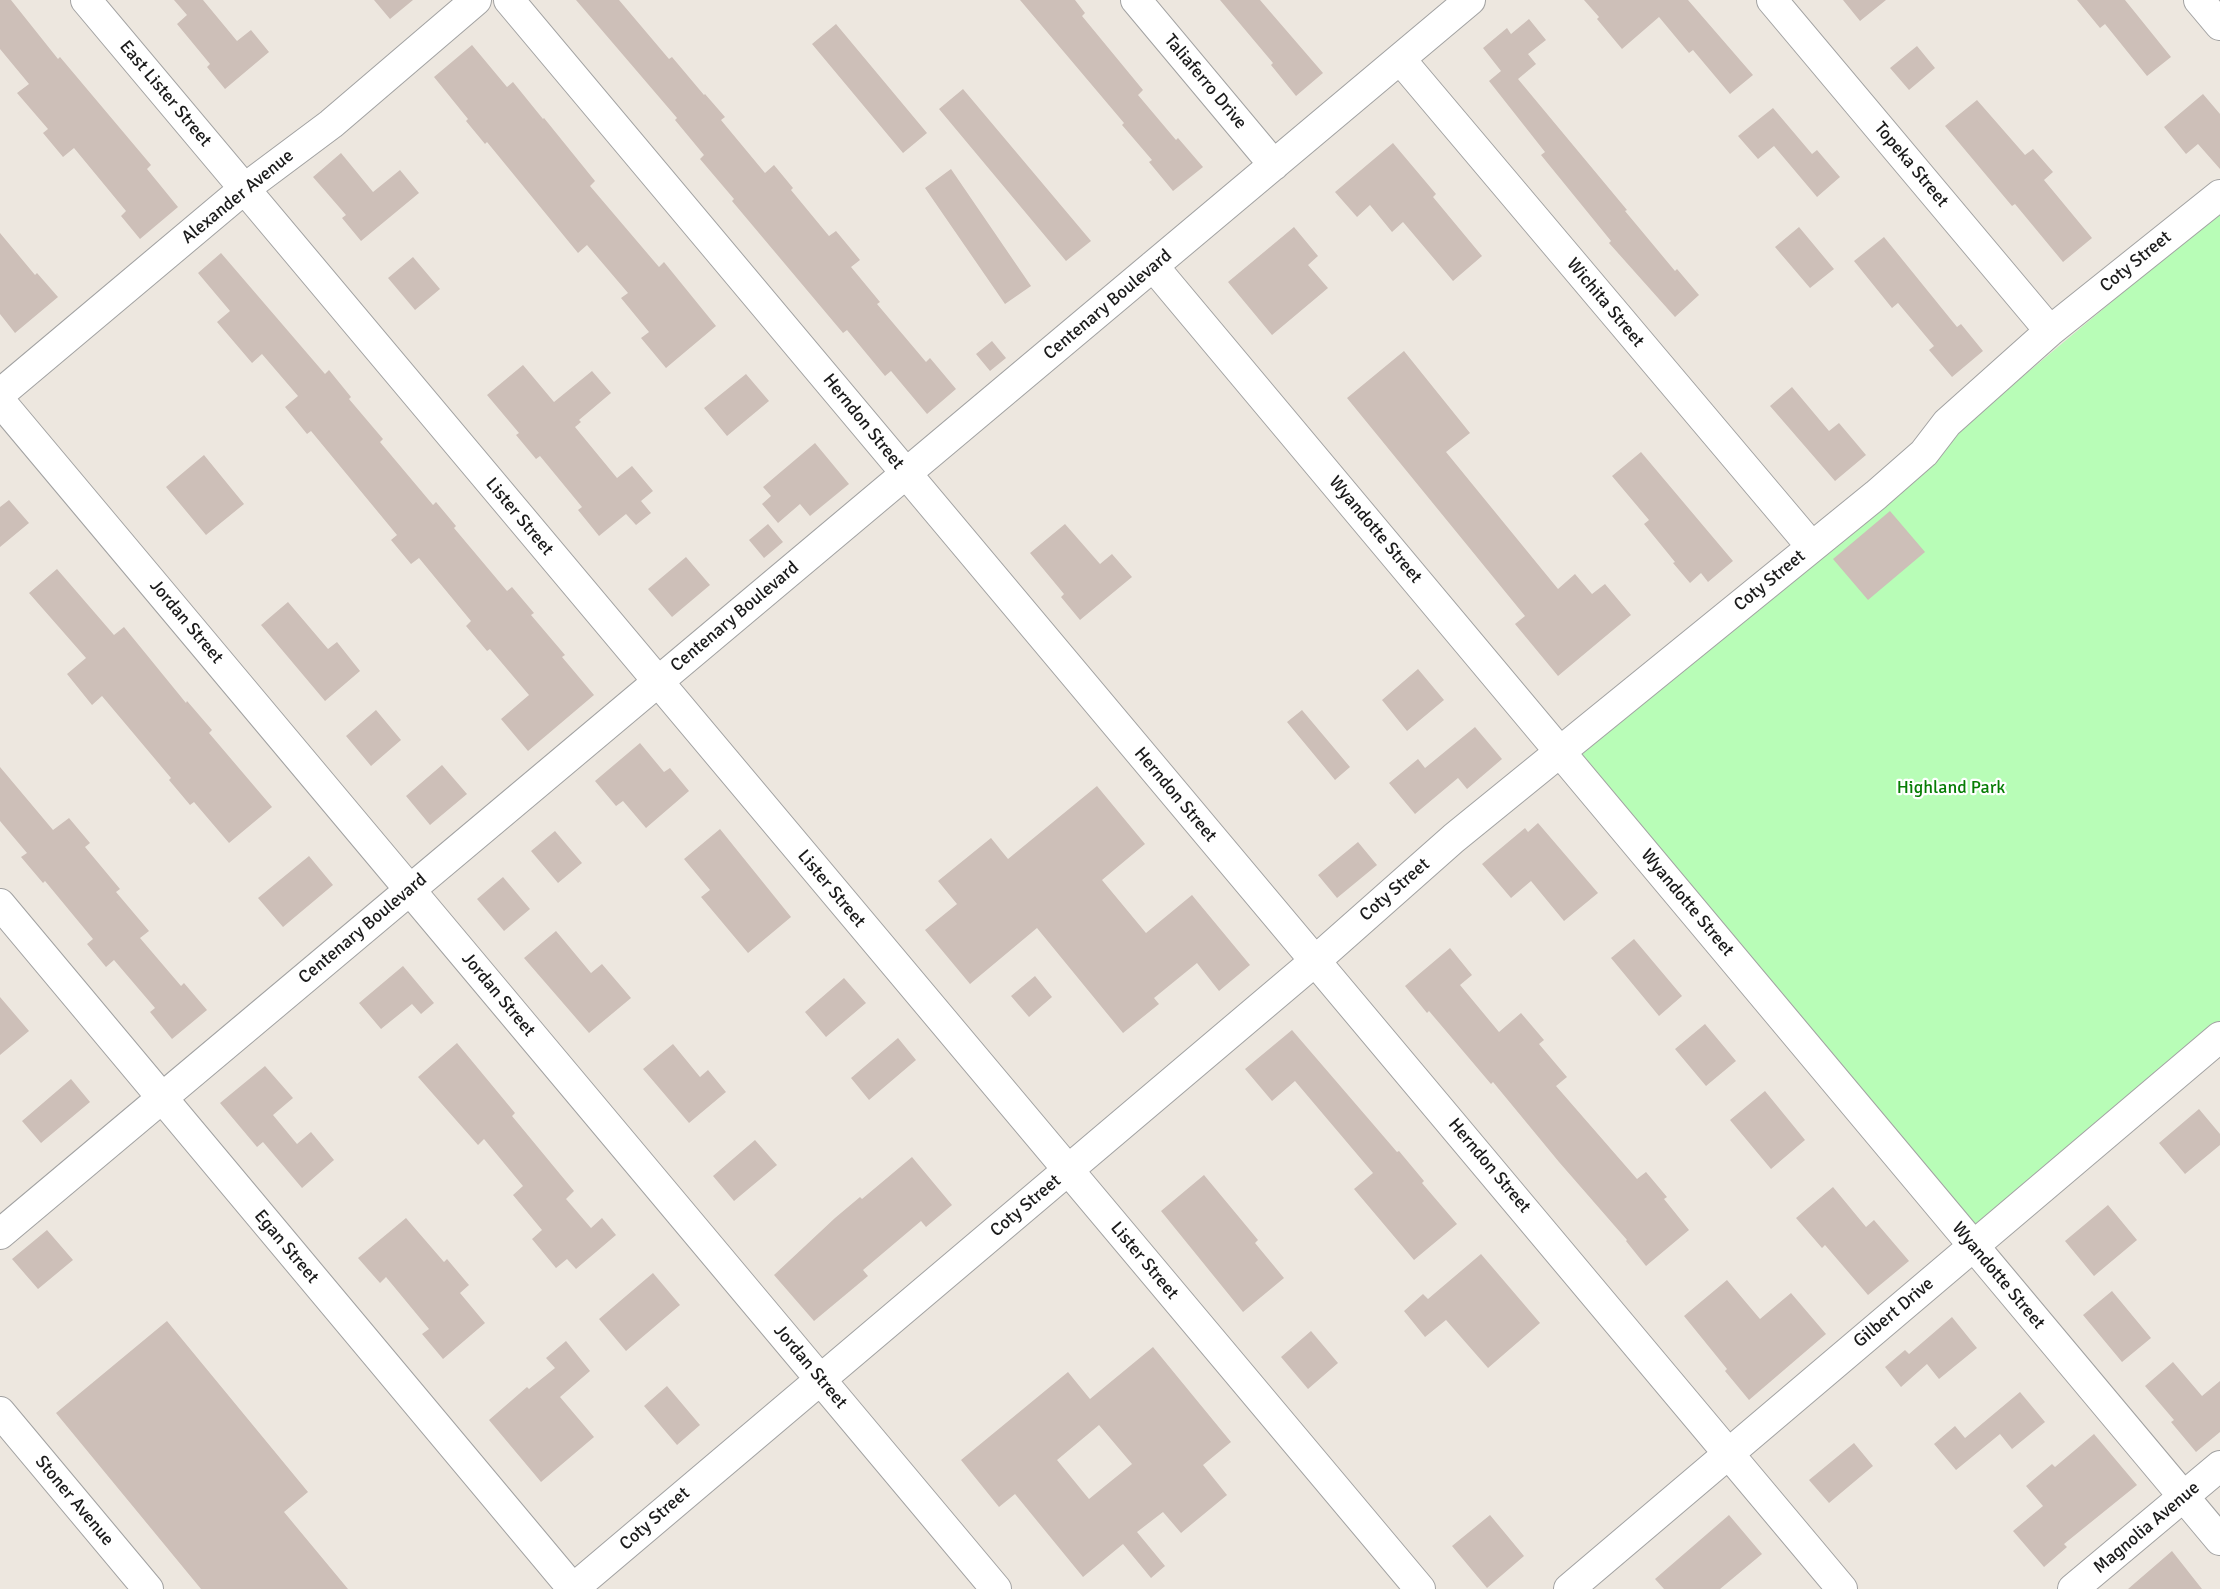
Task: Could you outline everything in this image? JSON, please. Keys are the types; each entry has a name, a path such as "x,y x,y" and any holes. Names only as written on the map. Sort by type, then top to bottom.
{"street":[{"name":"East Lister Street","path":"86,0 244,189"},
{"name":"Alexander Avenue","path":"0,394 244,189 331,124 476,0"},
{"name":"Herndon Street","path":"509,0 1842,1589"},
{"name":"Taliaferro Drive","path":"1136,0 1274,165"},
{"name":"Centenary Boulevard","path":"0,1234 1470,0"},
{"name":"Topeka Street","path":"1772,0 2050,331"},
{"path":"2199,0 2220,25"},
{"name":"Wichita Street","path":"1400,59 1812,547"},
{"name":"Lister Street","path":"244,189 1420,1589"},
{"name":"Coty Street","path":"573,1589 1315,961 1454,838 1924,453 1947,423 2050,331 2220,195"},
{"name":"Wyandotte Street","path":"1153,266 2220,1540"},
{"name":"Jordan Street","path":"0,401 996,1589"},
{"name":"Egan Street","path":"0,904 573,1589"},
{"name":"Gilbert Drive","path":"1569,1589 2220,1038"},
{"name":"Stoner Avenue","path":"0,1412 148,1589"},
{"name":"Magnolia Avenue","path":"2073,1589 2220,1466"}],"green space":[{"name":"Highland Park","path":"2220,211 2220,1021 1971,1232 1568,753 1822,545"}],"building":[{"path":"0,0 11,0 58,59 60,57 151,165 147,169 178,207 140,239 121,216 126,211 74,148 63,157 43,133 48,129 17,93 29,84 0,49"},
{"path":"174,0 203,0 237,41 251,30 269,52 225,89 207,67 210,64 177,24 187,15"},
{"path":"374,0 413,0 390,19"},
{"path":"576,0 619,0 669,59 672,57 725,117 721,120 765,173 774,165 793,188 791,190 829,236 836,231 860,260 851,267 880,302 877,304 926,362 930,358 956,389 927,414 891,371 885,376 847,330 843,333 732,201 734,199 700,159 704,155 675,120 677,118"},
{"path":"1020,0 1075,0 1085,13 1082,16 1143,90 1138,95 1176,140 1178,138 1203,167 1173,191 1149,162 1152,160 1122,125 1124,123"},
{"path":"1220,0 1260,0 1323,73 1296,96 1271,65 1273,63"},
{"path":"1584,0 1688,0 1753,75 1730,94 1693,50 1689,53 1659,17 1622,49"},
{"path":"1843,0 1886,0 1860,21"},
{"path":"2077,0 2125,0 2171,57 2147,76 2105,24 2100,28"},
{"path":"1529,19 1546,40 1528,54 1536,64 1518,79 1675,271 1677,269 1699,295 1675,317 1609,243 1611,241 1541,155 1545,152 1489,81 1501,71 1483,48 1507,28 1511,34"},
{"path":"836,24 927,133 903,153 812,44"},
{"path":"472,45 507,87 513,82 595,181 590,186 659,267 664,262 716,326 666,368 641,338 649,332 621,298 628,293 587,245 578,253 487,142 485,144 466,121 468,119 434,77"},
{"path":"1917,46 1935,68 1909,90 1890,68"},
{"path":"963,89 1091,241 1066,261 939,109"},
{"path":"2203,94 2220,114 2220,169 2198,144 2186,154 2164,127"},
{"path":"1977,100 2025,155 2033,149 2053,172 2044,180 2092,238 2063,262 2015,204 2012,206 1945,126"},
{"path":"1773,108 1812,154 1817,150 1840,177 1817,197 1774,146 1758,159 1738,136"},
{"path":"1393,143 1436,194 1433,197 1482,256 1453,281 1403,222 1392,232 1370,205 1357,217 1335,192"},
{"path":"341,153 373,192 400,170 419,193 361,241 342,218 346,215 313,177"},
{"path":"951,169 1031,286 1005,304 925,188"},
{"path":"1294,227 1318,256 1308,265 1328,288 1272,335 1228,282"},
{"path":"1799,227 1834,269 1810,288 1775,247"},
{"path":"0,233 35,275 37,273 58,297 15,333 0,314"},
{"path":"1884,237 1957,327 1961,324 1983,351 1952,377 1929,350 1934,346 1898,303 1892,308 1854,261"},
{"path":"221,253 325,374 329,370 351,397 349,399 383,439 380,442 433,505 436,502 456,526 454,528 507,591 512,587 534,613 531,615 565,655 562,657 594,695 528,751 501,719 529,695 490,649 487,651 466,626 471,621 419,558 411,564 391,540 397,535 311,431 307,434 285,407 298,396 262,354 252,363 217,322 230,311 198,273"},
{"path":"413,257 440,289 415,310 388,278"},
{"path":"992,341 1006,358 990,371 976,354"},
{"path":"1404,351 1470,433 1446,452 1558,589 1575,574 1592,594 1605,584 1631,615 1558,676 1515,624 1525,616 1347,398"},
{"path":"523,365 554,402 592,371 611,393 579,420 581,422 575,427 617,478 632,466 653,491 641,501 651,513 636,525 626,514 599,536 578,510 582,507 540,456 536,459 516,435 519,433 487,395"},
{"path":"746,374 769,401 727,436 704,408"},
{"path":"1792,387 1829,431 1839,423 1866,455 1835,481 1770,406"},
{"path":"815,443 849,484 810,516 800,504 778,523 762,504 771,496 763,487"},
{"path":"1641,452 1733,561 1708,582 1701,573 1690,583 1644,524 1649,520 1612,476"},
{"path":"204,455 244,504 206,535 166,487"},
{"path":"9,500 29,523 0,547 0,507"},
{"path":"1890,511 1925,552 1868,600 1833,559"},
{"path":"768,524 783,542 764,558 749,540"},
{"path":"1065,524 1100,564 1112,554 1132,577 1080,620 1061,597 1064,594 1030,553"},
{"path":"686,557 710,585 672,617 648,589"},
{"path":"57,569 114,635 124,627 186,703 187,701 212,730 209,733 272,807 229,843 194,802 190,805 169,780 171,778 102,696 92,705 67,674 86,658 29,593"},
{"path":"288,602 328,649 337,642 360,671 325,701 261,625"},
{"path":"1418,669 1444,700 1407,731 1382,700"},
{"path":"376,710 401,740 371,766 346,736"},
{"path":"1302,710 1350,767 1335,780 1287,722"},
{"path":"1475,727 1502,759 1467,789 1458,778 1415,814 1389,783 1418,759 1425,768"},
{"path":"640,743 664,772 670,768 689,791 646,828 623,801 616,806 595,781"},
{"path":"442,765 467,794 430,825 406,796"},
{"path":"0,767 53,830 69,818 90,843 85,847 120,889 116,892 149,931 140,938 181,986 184,983 207,1010 172,1039 150,1012 155,1008 114,960 106,967 87,944 93,939 45,881 43,883 21,857 27,853 0,821"},
{"path":"1097,786 1145,844 1102,880 1146,933 1192,895 1250,965 1219,991 1197,963 1154,998 1159,1004 1123,1033 1037,928 970,984 925,930 957,904 938,881 991,838 1008,859"},
{"path":"1538,823 1598,893 1564,921 1531,881 1511,898 1482,864 1525,828 1528,832"},
{"path":"720,829 791,917 748,953 701,897 710,890 684,859"},
{"path":"555,831 582,863 558,883 531,851"},
{"path":"1358,842 1377,865 1337,898 1318,875"},
{"path":"309,856 333,885 283,927 258,898"},
{"path":"503,877 530,909 504,931 477,899"},
{"path":"556,931 591,973 602,964 631,998 589,1033 524,958"},
{"path":"1634,939 1682,996 1659,1016 1611,958"},
{"path":"1450,948 1472,975 1460,985 1499,1032 1521,1013 1544,1040 1539,1044 1567,1077 1556,1086 1637,1179 1646,1172 1667,1197 1664,1199 1689,1230 1646,1266 1627,1240 1493,1082 1491,1084 1405,986"},
{"path":"403,966 434,1003 421,1014 412,1004 381,1029 359,1003"},
{"path":"1035,976 1052,997 1029,1017 1011,996"},
{"path":"844,978 866,1003 826,1037 805,1012"},
{"path":"0,997 29,1031 0,1055"},
{"path":"1705,1024 1736,1061 1706,1086 1675,1049"},
{"path":"1292,1030 1397,1152 1399,1151 1424,1181 1422,1183 1457,1224 1414,1260 1354,1189 1373,1173 1295,1081 1272,1101 1245,1069"},
{"path":"898,1038 916,1060 869,1100 851,1078"},
{"path":"457,1043 515,1113 512,1116 574,1191 566,1199 591,1228 602,1218 616,1235 576,1269 567,1259 556,1268 532,1239 542,1230 513,1195 523,1186 484,1139 478,1145 418,1077"},
{"path":"673,1044 700,1077 708,1070 726,1092 689,1123 643,1069"},
{"path":"265,1066 293,1098 273,1115 297,1144 311,1132 334,1160 302,1188 263,1142 257,1147 220,1103"},
{"path":"71,1079 90,1102 41,1143 22,1121"},
{"path":"1765,1091 1805,1140 1771,1169 1730,1120"},
{"path":"2199,1109 2220,1134 2220,1145 2185,1174 2159,1143"},
{"path":"755,1140 777,1165 734,1201 713,1176"},
{"path":"912,1157 952,1205 926,1227 921,1221 863,1270 868,1276 814,1321 774,1275 835,1218 860,1197 862,1199"},
{"path":"1204,1175 1258,1240 1255,1243 1284,1278 1243,1312 1161,1211"},
{"path":"1833,1187 1866,1227 1874,1220 1909,1261 1868,1295 1825,1245 1822,1248 1796,1218"},
{"path":"2108,1205 2137,1240 2094,1276 2065,1241"},
{"path":"406,1218 444,1262 447,1259 469,1285 460,1293 485,1323 443,1359 422,1334 429,1329 386,1277 380,1283 358,1258"},
{"path":"47,1230 73,1260 38,1289 12,1259"},
{"path":"1481,1254 1540,1323 1488,1368 1446,1320 1425,1337 1404,1311 1423,1294 1428,1299"},
{"path":"653,1273 680,1305 626,1351 599,1319"},
{"path":"1727,1280 1760,1319 1791,1293 1826,1334 1749,1400 1684,1316"},
{"path":"2112,1291 2151,1338 2122,1362 2083,1315"},
{"path":"1952,1317 1977,1348 1939,1379 1927,1364 1901,1387 1885,1367 1905,1350 1909,1354"},
{"path":"167,1321 308,1492 284,1512 348,1589 201,1589 56,1413"},
{"path":"1311,1331 1338,1363 1308,1389 1281,1357"},
{"path":"566,1341 590,1371 560,1397 594,1437 541,1482 489,1420 527,1387 529,1389 555,1368 546,1358"},
{"path":"1153,1347 1231,1442 1203,1465 1227,1495 1181,1533 1163,1512 1137,1532 1165,1566 1151,1578 1123,1544 1083,1577 1015,1494 999,1507 961,1460 1068,1372 1090,1399","holes":["1099,1425 1132,1464 1089,1499 1057,1460"]},
{"path":"2173,1362 2202,1396 2220,1381 2220,1432 2196,1452 2171,1422 2174,1420 2145,1386"},
{"path":"667,1386 700,1425 677,1445 644,1406"},
{"path":"2020,1392 2045,1422 2012,1449 2000,1434 1956,1470 1934,1444 1955,1426 1965,1438"},
{"path":"2094,1434 2137,1485 2064,1544 2067,1547 2044,1567 2013,1531 2043,1506 2026,1486 2052,1464 2055,1467"},
{"path":"1854,1443 1873,1466 1829,1503 1809,1480"},
{"path":"1490,1515 1524,1556 1487,1588 1452,1546"},
{"path":"1729,1515 1762,1554 1720,1589 1664,1589 1655,1579"},
{"path":"2172,1551 2202,1589 2128,1589"}]}
